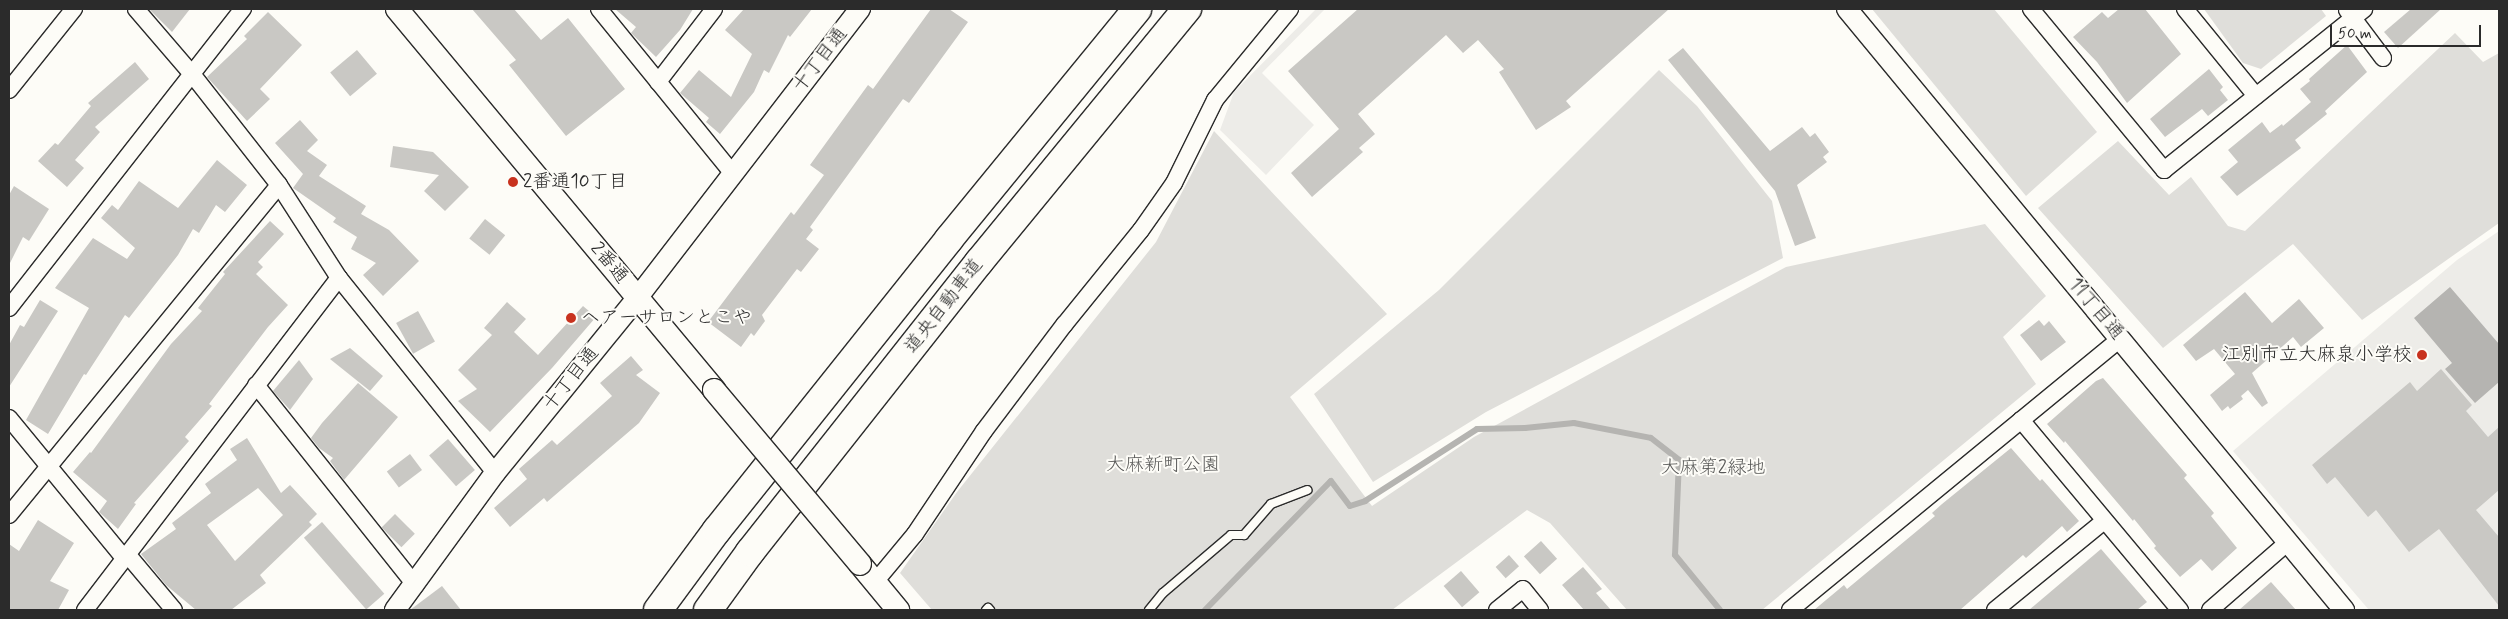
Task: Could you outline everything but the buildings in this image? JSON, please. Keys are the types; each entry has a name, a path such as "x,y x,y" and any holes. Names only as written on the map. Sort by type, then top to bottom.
{"highway":[{"name":"道央自動車道","path":"658,610 760,477 1137,9"},
{"name":"道央自動車道","path":"708,610 750,552 979,262 1187,9"}],"main road":[{"name":"2番通","path":"397,9 898,610"}],"street":[{"path":"9,90 74,9"},
{"path":"136,9 192,74 279,185 339,278 495,473"},
{"path":"9,308 243,9"},
{"path":"598,9 733,174"},
{"path":"658,82 714,9"},
{"name":"十丁目通","path":"395,610 495,473 638,297 860,9"},
{"path":"876,582 915,534 984,431 1058,332 1141,230 1174,183 1215,100 1290,9"},
{"name":"11丁目通","path":"1846,9 2344,610"},
{"path":"2031,9 2164,170 2256,96 2354,12 2383,58"},
{"path":"2185,9 2256,96"},
{"path":"9,515 279,185"},
{"path":"85,610 339,278"},
{"path":"1790,610 2120,339"},
{"path":"256,385 415,585"},
{"path":"9,418 174,610"},
{"path":"2021,420 2180,610"},
{"path":"1995,610 2104,520"},
{"path":"2210,610 2287,543"},
{"path":"1497,610 1523,589 1540,610"}],"lane":[{"path":"1149,610 1163,593 1231,534 1244,535 1271,504 1307,490"},
{"path":"986,610 988,608 990,610"}],"shaded area":[{"path":"1316,9 1325,9 1262,73 1314,125 1266,175 1220,130 1234,92"},
{"name":"江別市立大麻泉小学校","path":"2499,231 2499,610 2369,610 2233,451 2457,260"},
{"path":"2450,287 2499,344 2499,382 2475,403 2445,369 2452,363 2414,318"}],"green space":[{"path":"1872,9 1994,9 2097,132 2026,196"},
{"path":"2204,9 2321,9 2326,16 2261,69 2243,63"},
{"path":"2455,33 2483,62 2499,53 2499,223 2362,320 2293,244 2163,348 2038,208 2118,141 2169,195 2191,177 2228,226 2245,231"},
{"path":"1659,70 1697,106 1772,201 1783,258 1486,412 1373,482 1314,394 1439,290"},
{"path":"1214,131 1387,314 1290,397 1372,506 1474,437 1786,267 1985,224 2046,296 2003,337 2036,384 1762,610 1627,610 1550,523 1527,510 1392,610 932,610 900,573 957,492 1156,242"}],"waterway":[{"path":"1205,610 1331,481 1350,506 1365,501 1477,429 1525,428 1574,423 1651,438 1679,460 1675,555 1720,610"}],"place":[{"name":"2番通10丁目","path":"513,182"},
{"name":"ヘアーサロンとこや","path":"571,318"},
{"name":"江別市立大麻泉小学校","path":"2422,355"}],"park label":[{"name":"大麻新町公園","path":"1163,465"},
{"name":"大麻第2緑地","path":"1713,468"}]}
